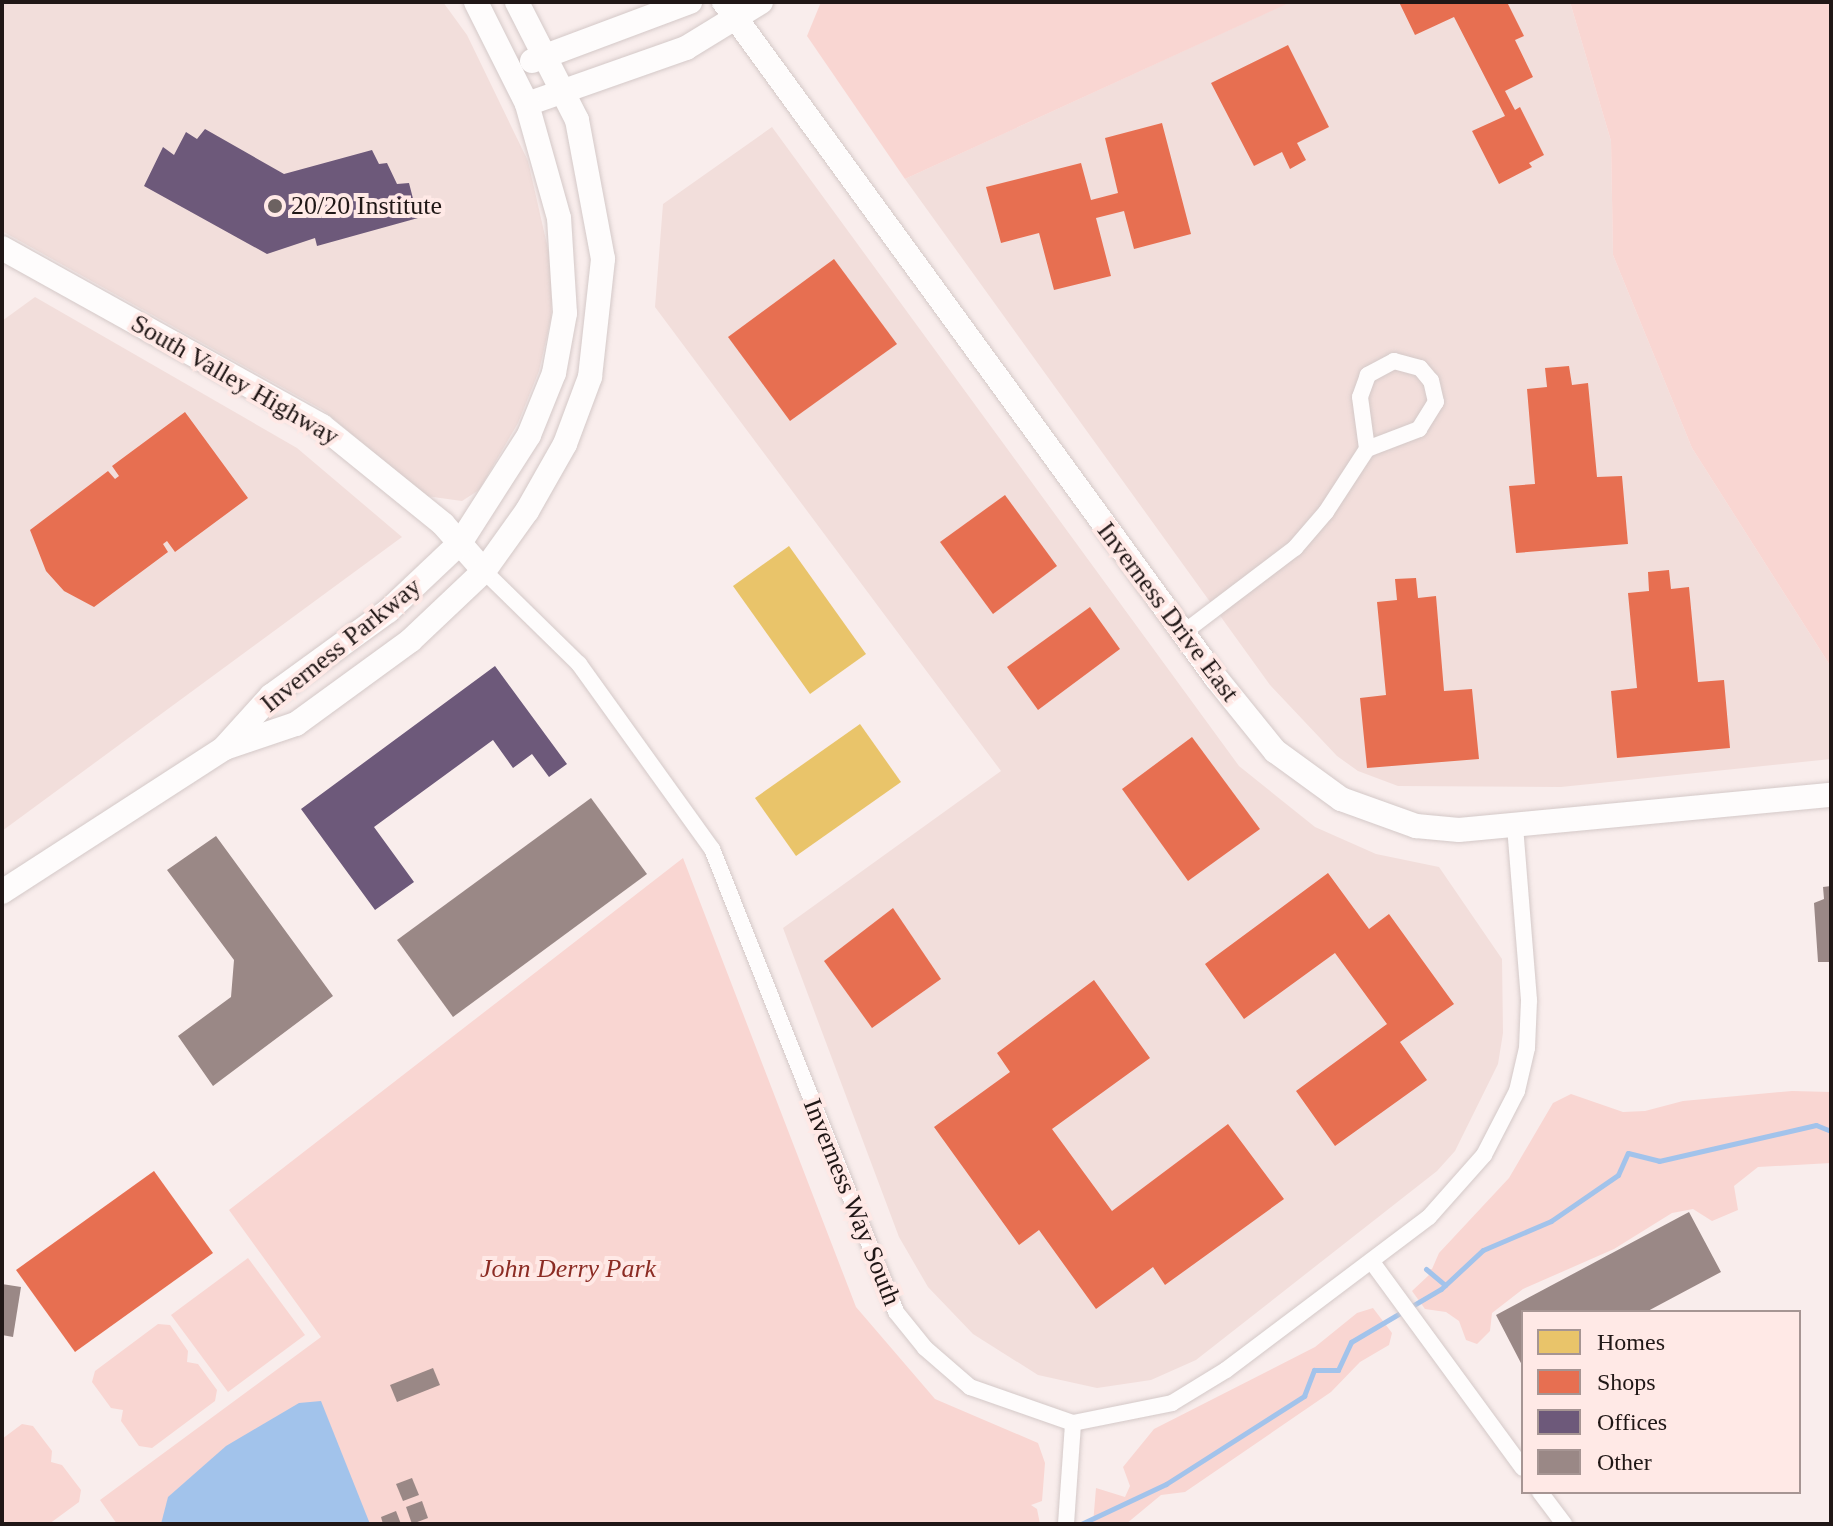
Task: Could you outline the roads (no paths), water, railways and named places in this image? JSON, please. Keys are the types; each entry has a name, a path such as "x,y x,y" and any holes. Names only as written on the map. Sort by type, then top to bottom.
{"main road":[{"name":"Inverness Parkway","path":"223,749 271,696 388,611 460,543 529,435 554,373 565,313 559,218 527,104 476,2"},
{"name":"Inverness Parkway","path":"2,892 223,749 296,724 411,640 484,571 527,511 565,444 590,377 598,335 603,259 590,174 577,120 517,2"},
{"path":"511,70 690,2"},
{"path":"527,104 686,48 731,11 761,2"},
{"name":"Inverness Drive East","path":"731,11 1183,633 1275,751 1341,799 1416,826 1515,827 1831,795"},
{"name":"South Valley Highway","path":"2,248 322,426 460,543 484,571"}],"street":[{"path":"1183,633 1295,548 1326,512 1367,449 1419,429 1433,413 1431,381 1420,368 1394,361 1368,375 1360,397 1367,449"},
{"name":"Inverness Way South","path":"484,571 579,664 708,842 896,1312 925,1348 970,1387 1073,1423"},
{"path":"1066,1524 1073,1423 1172,1403 1226,1370 1372,1262 1460,1185 1497,1135 1517,1091 1527,1048 1529,1000 1515,827"},
{"path":"1372,1262 1521,1465"},
{"path":"1542,1494 1564,1524"}],"water":[{"path":"321,1401 370,1524 161,1524 168,1497 226,1446 299,1403"}],"waterway":[{"path":"1081,1524 1166,1484 1304,1396 1314,1370 1338,1370 1351,1342 1441,1289 1483,1250 1551,1221 1618,1175 1628,1153 1659,1161 1816,1125 1831,1131"},
{"path":"1426,1269 1445,1285"}],"place":[{"name":"20/20 Institute","path":"275,206"}],"park label":[{"name":"John Derry Park","path":"568,1269"}]}
